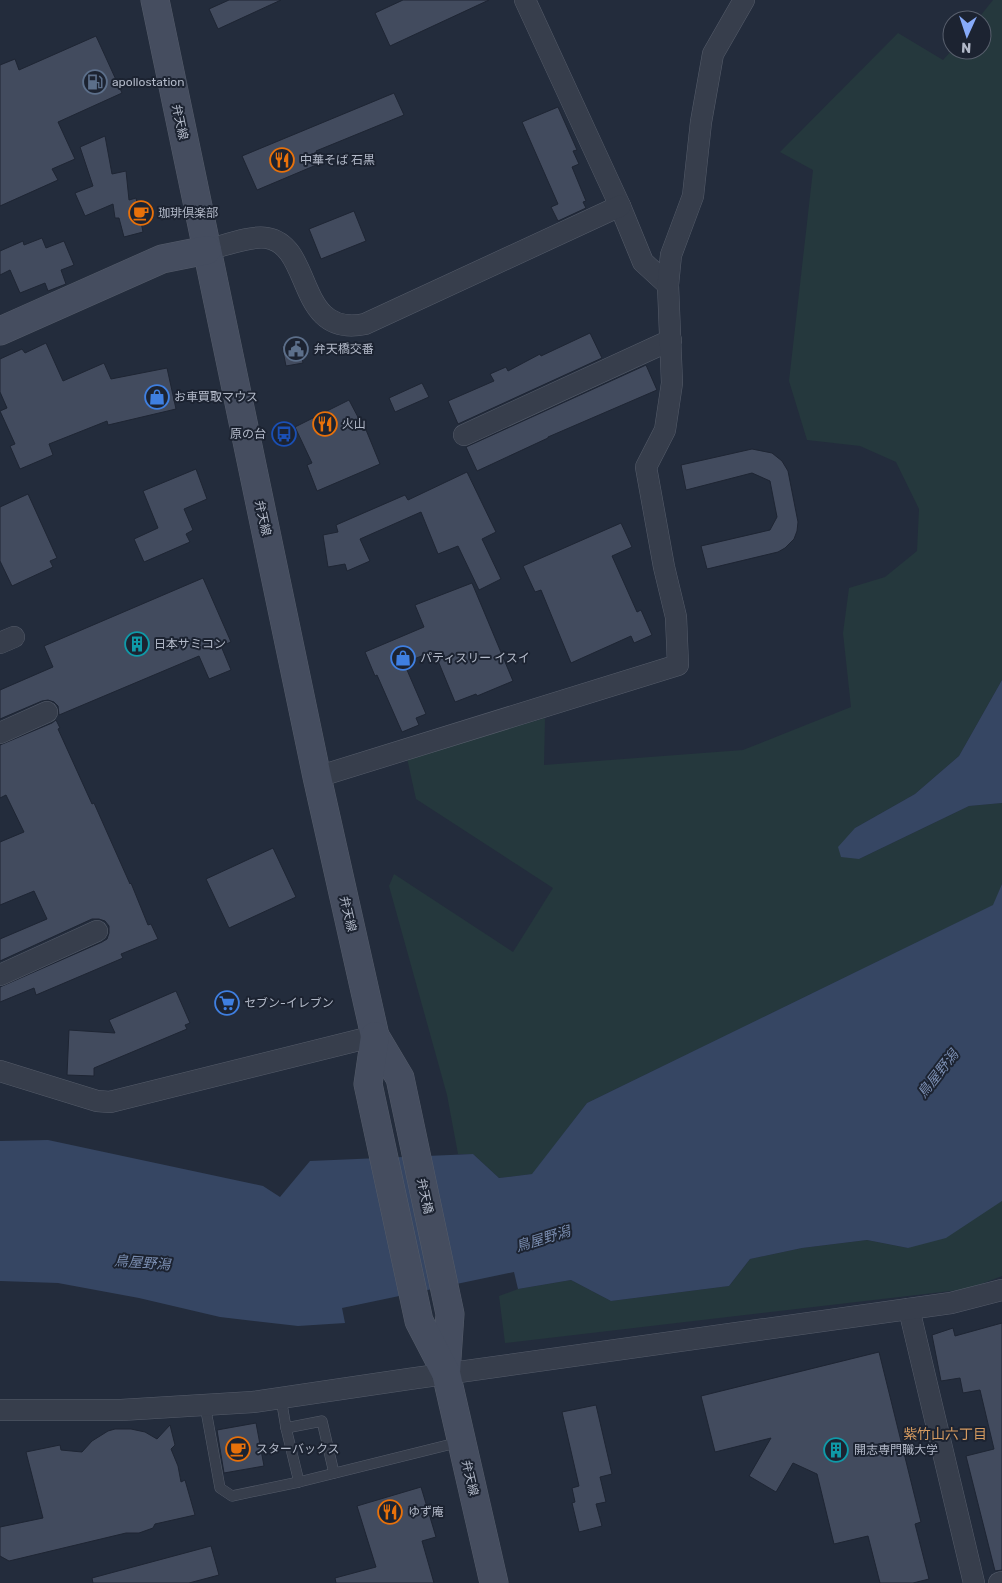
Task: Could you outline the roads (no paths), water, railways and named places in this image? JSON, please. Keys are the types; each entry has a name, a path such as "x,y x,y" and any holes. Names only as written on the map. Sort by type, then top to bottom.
{"street":[{"name":"弁天線","path":"155,0 317,776 374,1036"},
{"path":"525,0 620,206 643,262 668,285"},
{"path":"317,776 678,665 676,617 664,567 646,467 664,430 672,383 668,285 671,255 693,196 701,122 713,54 744,0"},
{"path":"0,332 162,259 258,237 269,238 279,242 288,250 318,309 327,319 339,325 365,324 620,206"},
{"path":"464,435 671,340"},
{"path":"0,733 47,712"},
{"path":"0,976 98,931"},
{"path":"0,1071 97,1101 110,1102 374,1036 368,1084 419,1321 446,1373"},
{"name":"弁天橋","path":"374,1036 400,1078 450,1314 446,1373"},
{"path":"0,1410 121,1410 253,1402 446,1373 951,1303 1002,1290"},
{"path":"909,1309 974,1583"},
{"name":"弁天線","path":"446,1373 494,1583"}],"lane":[{"path":"281,1398 299,1482"},
{"path":"204,1405 220,1488 232,1496 299,1482 461,1442"},
{"path":"286,1428 322,1421 334,1473"}],"water":[{"path":"1002,680 1002,803 969,806 859,859 841,857 838,847 855,828 915,794 959,756"},
{"name":"鳥屋野潟","path":"1002,884 1002,1201 946,1238 908,1248 867,1240 802,1248 750,1259 729,1286 611,1301 571,1280 518,1289 514,1272 342,1308 345,1323 298,1326 220,1317 139,1298 58,1283 0,1281 0,1141 48,1140 263,1186 280,1197 310,1161 473,1154 499,1178 532,1174 587,1103 993,905"}],"place":[{"name":"apollostation","path":"95,82"},
{"name":"中華そば 石黒","path":"282,160"},
{"name":"珈琲倶楽部","path":"141,213"},
{"name":"弁天橋交番","path":"296,349"},
{"name":"お車買取マウス","path":"157,397"},
{"name":"火山","path":"325,424"},
{"name":"原の台","path":"284,434"},
{"name":"日本サミコン","path":"137,644"},
{"name":"パティスリー イスイ","path":"403,658"},
{"name":"セブン-イレブン","path":"227,1003"},
{"name":"スターバックス","path":"238,1449"},
{"name":"開志専門職大学","path":"836,1450"},
{"name":"ゆず庵","path":"390,1512"}],"district":[{"name":"紫竹山六丁目","path":"945,1434"}]}
